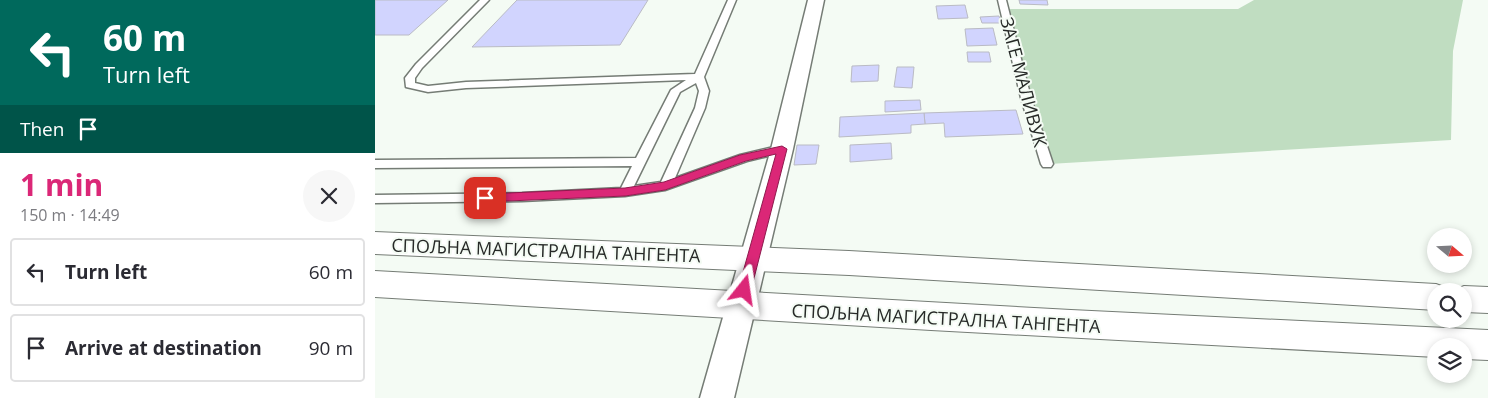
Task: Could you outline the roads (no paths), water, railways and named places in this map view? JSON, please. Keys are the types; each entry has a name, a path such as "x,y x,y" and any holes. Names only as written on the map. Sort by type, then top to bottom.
{"highway":[{"name":"СПОЉНА МАГИСТРАЛНА ТАНГЕНТА","path":"375,243 753,258 1427,296"},
{"name":"СПОЉНА МАГИСТРАЛНА ТАНГЕНТА","path":"375,284 1289,337 1488,345"},
{"path":"1472,299 1488,300"}],"street":[{"path":"717,398 782,149 816,0"}],"lane":[{"path":"485,0 419,66 410,78 410,85 428,89 699,77"},
{"path":"625,192 676,90 699,77 732,0"},
{"name":"ЗАГЕ МАЛИВУК","path":"1001,0 1026,98 1047,164"},
{"path":"665,186 700,108 704,91 699,77"},
{"path":"375,199 522,197 625,192 665,186 743,158 782,149"},
{"path":"375,164 641,162"}]}
